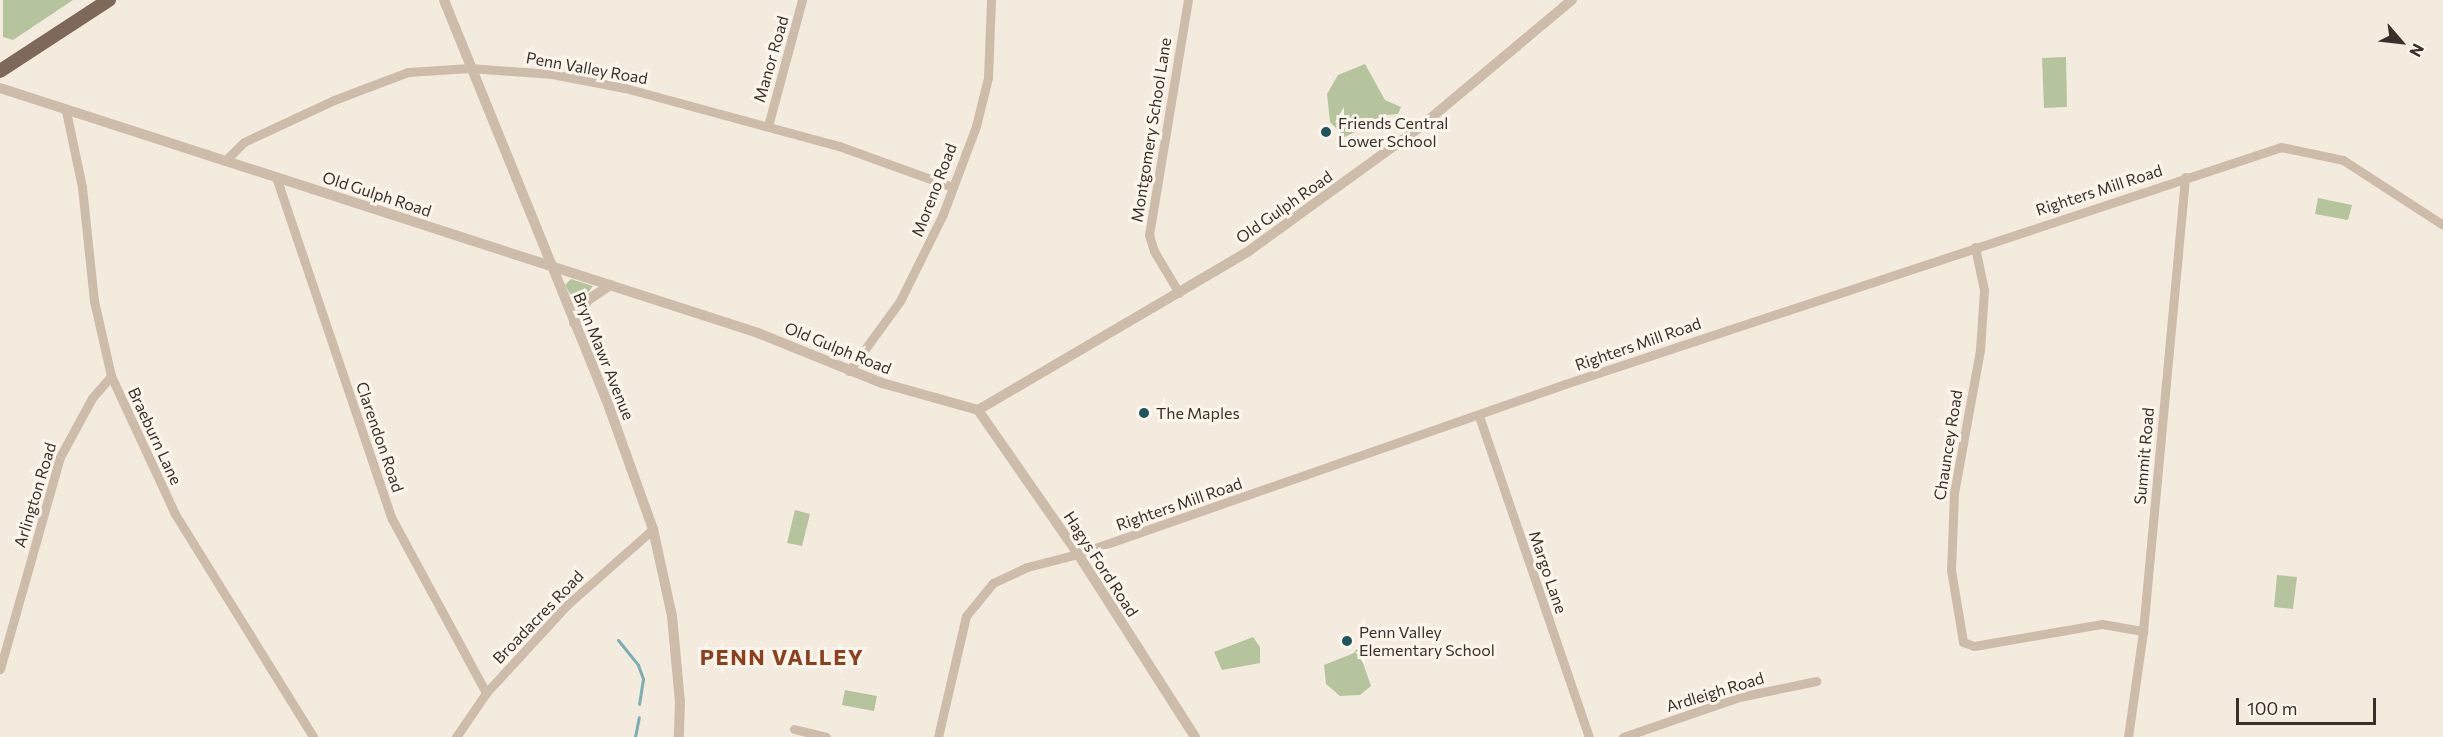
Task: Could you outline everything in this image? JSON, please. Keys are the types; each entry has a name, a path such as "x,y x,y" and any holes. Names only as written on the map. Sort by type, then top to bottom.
{"main road":[{"path":"0,71 109,0"}],"street":[{"name":"Bryn Mawr Avenue","path":"444,0 609,407 653,529 672,616 680,702 679,737"},
{"name":"Manor Road","path":"768,126 802,0"},
{"name":"Moreno Road","path":"849,371 917,271 976,126 988,78 991,0"},
{"name":"Montgomery School Lane","path":"1179,293 1154,251 1149,235 1188,0"},
{"name":"Old Gulph Road","path":"0,88 758,333 849,371 978,410 1246,253 1414,131 1572,0"},
{"name":"Penn Valley Road","path":"225,160 244,142 344,96 408,72 470,68 552,74 626,88 839,146 952,187"},
{"name":"Braeburn Lane","path":"66,111 82,187 94,301 111,376 175,514 313,737"},
{"name":"Righters Mill Road","path":"938,737 966,616 983,593 1005,576 1078,554 1975,247 2281,147 2343,160 2443,225"},
{"name":"Clarendon Road","path":"276,177 392,519 486,693"},
{"name":"Summit Road","path":"2128,737 2143,631 2185,177"},
{"name":"Chauncey Road","path":"1975,247 1984,290 1980,350 1954,493 1951,570 1967,646 2102,624 2143,631"},
{"path":"574,323 588,300 610,285"},
{"name":"Arlington Road","path":"0,669 60,457 92,398 111,376"},
{"name":"Hagys Ford Road","path":"978,410 1078,554 1195,737"},
{"name":"Margo Lane","path":"1479,416 1588,737"},
{"name":"Broadacres Road","path":"456,737 486,693 567,605 653,529"},
{"name":"Ardleigh Road","path":"1623,737 1739,697 1816,681"},
{"path":"794,729 826,737"}],"green space":[{"path":"3,0 73,0 13,40 3,37"},
{"path":"2066,57 2067,107 2044,108 2042,58"},
{"path":"1365,64 1385,100 1401,107 1398,114 1387,115 1345,137 1330,122 1327,94 1338,75"},
{"path":"2318,198 2352,205 2348,220 2315,214"},
{"path":"571,279 593,286 577,306 565,285"},
{"path":"795,510 810,514 802,546 787,543"},
{"path":"2277,575 2297,577 2293,609 2274,607"},
{"path":"1253,637 1260,647 1260,663 1222,670 1214,652"},
{"path":"1358,646 1364,650 1361,657 1371,686 1360,695 1340,696 1326,684 1324,665 1354,653"},
{"path":"845,690 877,696 874,711 842,705"}],"waterway":[{"path":"618,640 638,665 643,679 639,704"},
{"path":"635,737 639,717"}],"place":[{"name":"Friends Central Lower School","path":"1326,132"},
{"name":"The Maples","path":"1144,413"},
{"name":"Penn Valley Elementary School","path":"1347,641"}],"district":[{"name":"PENN VALLEY","path":"782,657"}]}
